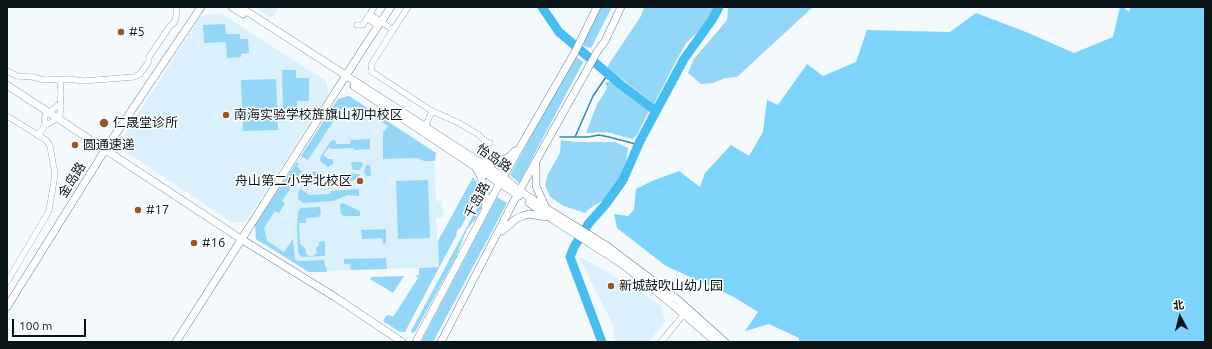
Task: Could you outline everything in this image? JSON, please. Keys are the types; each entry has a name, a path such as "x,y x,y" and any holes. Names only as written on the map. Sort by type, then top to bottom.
{"street":[{"path":"7,71 17,76 33,77 44,80 83,81 128,78 140,74 155,48 170,26 174,23 177,7"},
{"name":"金岛路","path":"7,308 105,150 201,7"},
{"path":"232,7 345,77 475,163 481,177 486,198 484,213"},
{"name":"怡岛路","path":"240,7 345,77 425,127 519,193"},
{"path":"357,25 363,25 374,7"},
{"path":"176,342 391,7"},
{"path":"408,7 371,66 372,72 432,111 459,123 479,135 486,142 490,143"},
{"path":"441,342 474,276 590,64 605,41 621,7"},
{"name":"千岛路","path":"416,342 501,180 575,52 595,8"},
{"path":"369,16 380,24 393,30"},
{"path":"46,123 48,124 58,118 61,111 60,80"},
{"path":"7,85 241,239 336,297 402,342"},
{"path":"38,136 46,123 44,120 45,116 58,106 60,107"},
{"path":"425,127 432,111"},
{"path":"7,116 46,140 50,146 55,169 49,211 7,282"},
{"path":"475,163 498,162 509,157 521,145"},
{"path":"536,163 536,186 540,198 548,210"},
{"path":"519,193 548,210 571,228"},
{"path":"519,193 552,219"},
{"path":"496,237 507,226 522,216 529,214 544,216 552,219 613,250 677,299 725,342"},
{"path":"591,240 684,314 716,342"},
{"path":"661,342 684,314"}],"shaded area":[{"path":"254,7 279,7 271,18"},
{"path":"600,7 612,7 591,48 585,47 582,43"},
{"path":"644,7 715,7 704,26 686,43 654,104 607,67 641,16"},
{"path":"728,7 813,7 737,77 725,78 713,83 701,84 688,73 694,59 727,20"},
{"path":"1120,7 1123,7 1129,12 1131,7 1205,7 1205,342 799,342 799,338 769,324 745,331 758,312 734,297 666,266 617,228 614,214 628,216 634,210 636,189 652,181 679,171 700,187 705,173 731,145 749,156 763,132 767,100 778,105 807,64 823,76 856,62 867,30 950,32 976,13 1026,32 1074,53 1113,37"},
{"name":"南海实验学校旌旗山初中校区","path":"220,13 326,81 329,93 246,221 233,223 126,152 123,138 200,17"},
{"path":"225,24 226,34 240,34 240,39 248,39 249,53 241,54 241,57 227,58 226,42 204,43 203,25"},
{"path":"575,56 583,62 519,183 510,175"},
{"path":"282,70 296,70 296,78 309,78 309,101 297,101 297,118 283,118"},
{"path":"276,79 278,130 243,131 241,80"},
{"path":"605,82 616,84 650,109 637,135 632,139 607,132 586,133 597,104 607,88"},
{"name":"舟山第二小学北校区","path":"349,96 436,153 434,157 436,201 442,201 443,217 436,218 439,267 309,272 256,239 255,225 338,99"},
{"path":"349,96 436,153 435,161 424,161 417,158 383,159 383,131 385,131 388,126 359,107 342,108 308,160 301,156 338,99"},
{"path":"370,139 370,149 331,149 329,147 323,155 328,159 333,159 333,164 328,167 321,162 321,156 331,141 335,140 336,144 350,144 351,140"},
{"path":"561,140 575,142 615,142 628,148 625,169 615,187 604,200 593,206 585,213 564,206 550,197 545,185 548,174 560,153"},
{"path":"297,162 299,163 297,167 302,171 282,201 285,203 279,213 275,211 264,228 267,241 284,252 293,240 295,259 298,261 324,260 327,272 309,272 256,239 255,225"},
{"path":"352,162 362,162 363,164 360,170 353,170 351,164"},
{"path":"366,165 370,165 371,176 366,176 364,172"},
{"path":"314,171 320,174 319,185 312,185 306,181 301,189 309,195 330,194 331,191 359,189 359,196 348,195 333,201 303,203 298,199 298,193 309,174"},
{"path":"348,173 359,174 361,177 358,177 357,180 343,181"},
{"path":"473,177 478,183 479,187 477,197 460,229 459,228 456,233 457,234 405,332 400,332 383,321 386,316 389,315 393,317 418,278 415,276 419,275 419,268 439,267 438,241"},
{"path":"428,180 430,238 398,239 396,181"},
{"path":"483,197 482,207 475,220 467,229 456,257 415,332 412,333 411,331"},
{"path":"497,197 507,203 433,342 421,342"},
{"path":"343,203 360,211 360,216 343,216 341,214 340,204"},
{"path":"320,207 321,215 319,215 319,217 306,218 306,223 299,223 300,244 305,248 306,254 313,256 317,253 316,248 319,245 319,242 323,241 325,242 325,256 301,257 298,252 298,212 301,208"},
{"path":"386,229 386,243 383,244 382,238 362,239 361,230"},
{"name":"新城鼓吹山幼儿园","path":"578,256 599,267 661,305 665,322 648,342 615,342 613,325"},
{"path":"386,258 387,269 351,270 350,264 344,264 344,259"},
{"path":"404,276 393,293 370,279 371,277"}],"waterway":[{"path":"542,7 559,32 620,84 656,111"},
{"path":"602,342 570,257 574,247 589,223 605,205 623,180 640,141 684,59 712,20 719,7"},
{"path":"575,137 593,96 608,74"},
{"path":"560,137 588,137 599,135 632,143 638,146"}],"place":[{"name":"#5","path":"121,32"},
{"name":"南海实验学校旌旗山初中校区","path":"226,115"},
{"name":"仁晟堂诊所","path":"104,123"},
{"name":"圆通速递","path":"75,145"},
{"name":"舟山第二小学北校区","path":"360,181"},
{"name":"#17","path":"138,210"},
{"name":"#16","path":"194,243"},
{"name":"新城鼓吹山幼儿园","path":"611,286"}]}
